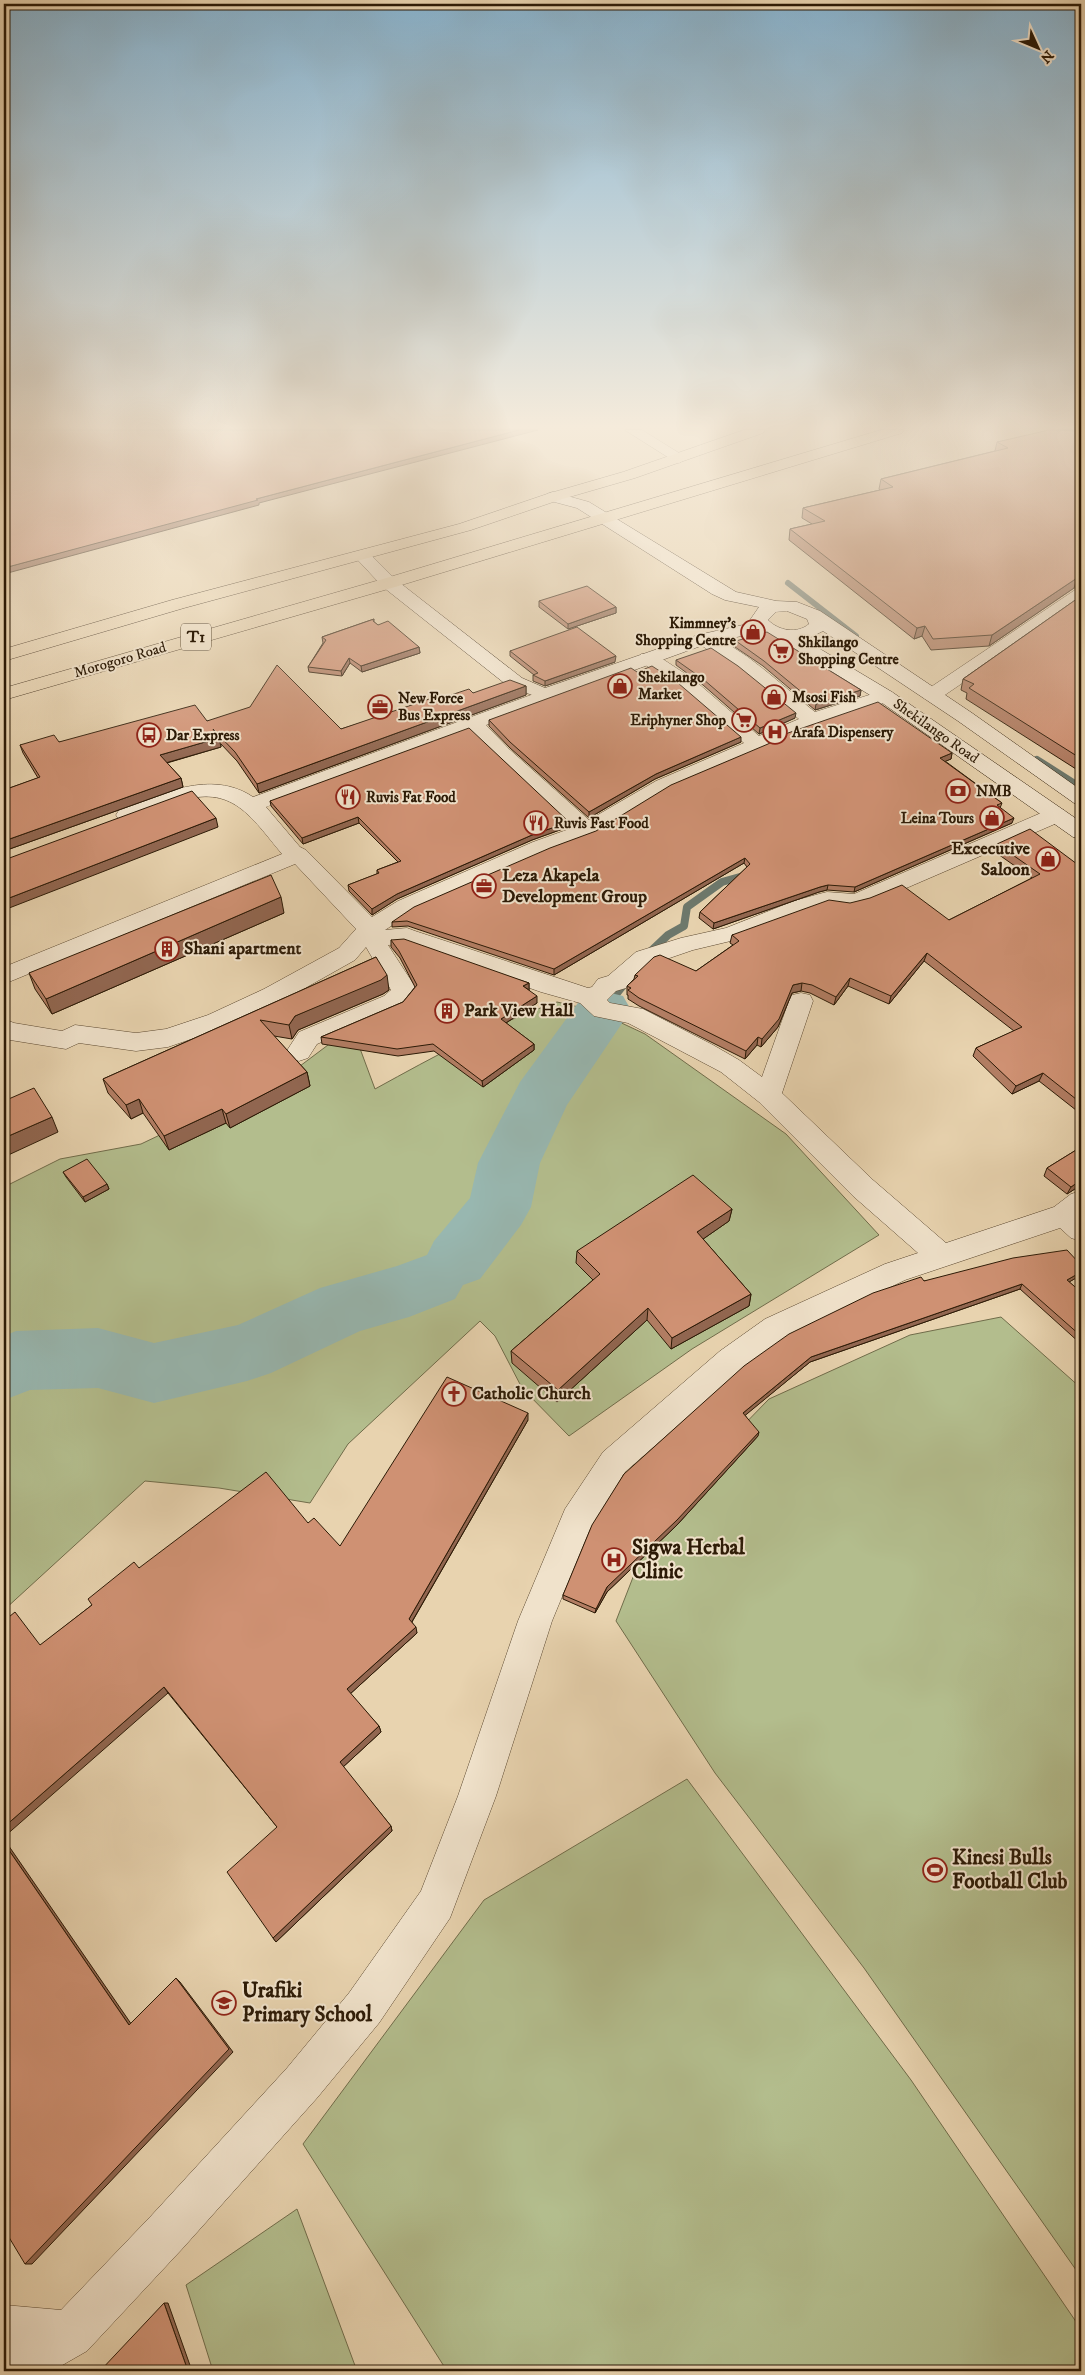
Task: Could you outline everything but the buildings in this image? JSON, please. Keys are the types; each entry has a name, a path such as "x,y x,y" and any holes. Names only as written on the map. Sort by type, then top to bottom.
{"highway":[{"name":"T1","path":"4,655 178,604 416,541"},
{"name":"Morogoro Road","path":"4,694 527,541"}],"street":[{"name":"Shekilango Road","path":"639,541 723,593 776,606 804,608 814,613 819,620 932,695 1081,799"},
{"path":"362,556 388,583 515,682 530,691 550,694"},
{"path":"704,639 724,616 723,593"},
{"path":"932,695 1081,594"},
{"path":"252,805 521,707 550,694 648,658 704,639 763,626 760,620 761,614 767,609 776,606"},
{"path":"786,636 812,632 818,626 819,620"},
{"name":"Shekilango Road","path":"763,626 773,632 786,636 881,693 1081,832"},
{"path":"704,639 725,650 810,717"},
{"path":"648,658 686,684 753,741"},
{"path":"636,800 636,798 689,774 753,741 810,717 881,693"},
{"path":"5,1031 66,1040 76,1034 136,1042 168,1038 217,1021 318,972 347,954 406,906 541,847 587,830 636,800 779,733 881,693"},
{"path":"473,723 502,753 587,830"},
{"path":"104,824 199,790 224,791 234,794 252,805 292,852 298,855 364,922 392,973 402,985 404,992 393,1002 308,1038 299,1052"},
{"path":"589,997 601,994 607,984 617,982 644,958 689,943 732,934 802,906 827,899 848,902 859,900 1056,815"},
{"path":"4,976 298,855"},
{"path":"370,934 407,936 550,986 589,997 603,1010 634,1015 704,1051 730,1066 768,1095 863,1188 941,1256"},
{"path":"768,1095 801,1000"},
{"path":"8,2371 70,2334 167,2232 302,2083 364,2008 436,1904 477,1796 535,1621 576,1520 614,1462 731,1360 776,1328 895,1272 941,1256 1075,1216"},
{"path":"4,2328 70,2334"}],"green space":[{"path":"557,1002 596,1011 645,1034 786,1134 879,1235 692,1349 569,1436 522,1388 495,1336 480,1321 348,1444 310,1503 219,1488 145,1481 4,1610 4,1187 60,1159 141,1144 292,1072 352,1027 375,1089 487,1030"},
{"name":"Kinesi Bulls Football Club","path":"1001,1317 1081,1388 1081,2277 864,1968 715,1773 616,1621 658,1513 769,1399 910,1335"},
{"path":"687,1779 911,2080 1081,2329 1081,2371 447,2371 303,2144 484,1900"},
{"path":"297,2209 357,2371 213,2371 186,2285"}],"waterway":[{"path":"788,583 856,636"},
{"path":"1037,760 1081,788"},
{"path":"648,954 668,935 684,926 687,907 722,882 747,875"},
{"path":"603,1010 626,981"},
{"path":"457,1260 499,1207 509,1163 541,1097 603,1010"},
{"path":"4,1370 16,1361 98,1358 154,1373 247,1352 344,1308 409,1290 432,1280"}],"place":[{"name":"Kimmney's Shopping Centre","path":"753,632"},
{"name":"Shkilango Shopping Centre","path":"781,651"},
{"name":"Shekilango Market","path":"620,686"},
{"name":"Msosi Fish","path":"774,697"},
{"name":"New Force Bus Express","path":"380,707"},
{"name":"Eriphyner Shop","path":"744,720"},
{"name":"Arafa Dispensery","path":"775,732"},
{"name":"Dar Express","path":"149,735"},
{"name":"NMB","path":"958,791"},
{"name":"Ruvis Fat Food","path":"348,797"},
{"name":"Leina Tours","path":"992,818"},
{"name":"Ruvis Fast Food","path":"536,823"},
{"name":"Excecutive Saloon","path":"1048,859"},
{"name":"Leza Akapela Development Group","path":"484,886"},
{"name":"Shani apartment","path":"167,949"},
{"name":"Park View Hall","path":"447,1011"},
{"name":"Catholic Church","path":"454,1394"},
{"name":"Sigwa Herbal Clinic","path":"614,1560"},
{"name":"Kinesi Bulls Football Club","path":"935,1870"},
{"name":"Urafiki Primary School","path":"224,2003"}]}
